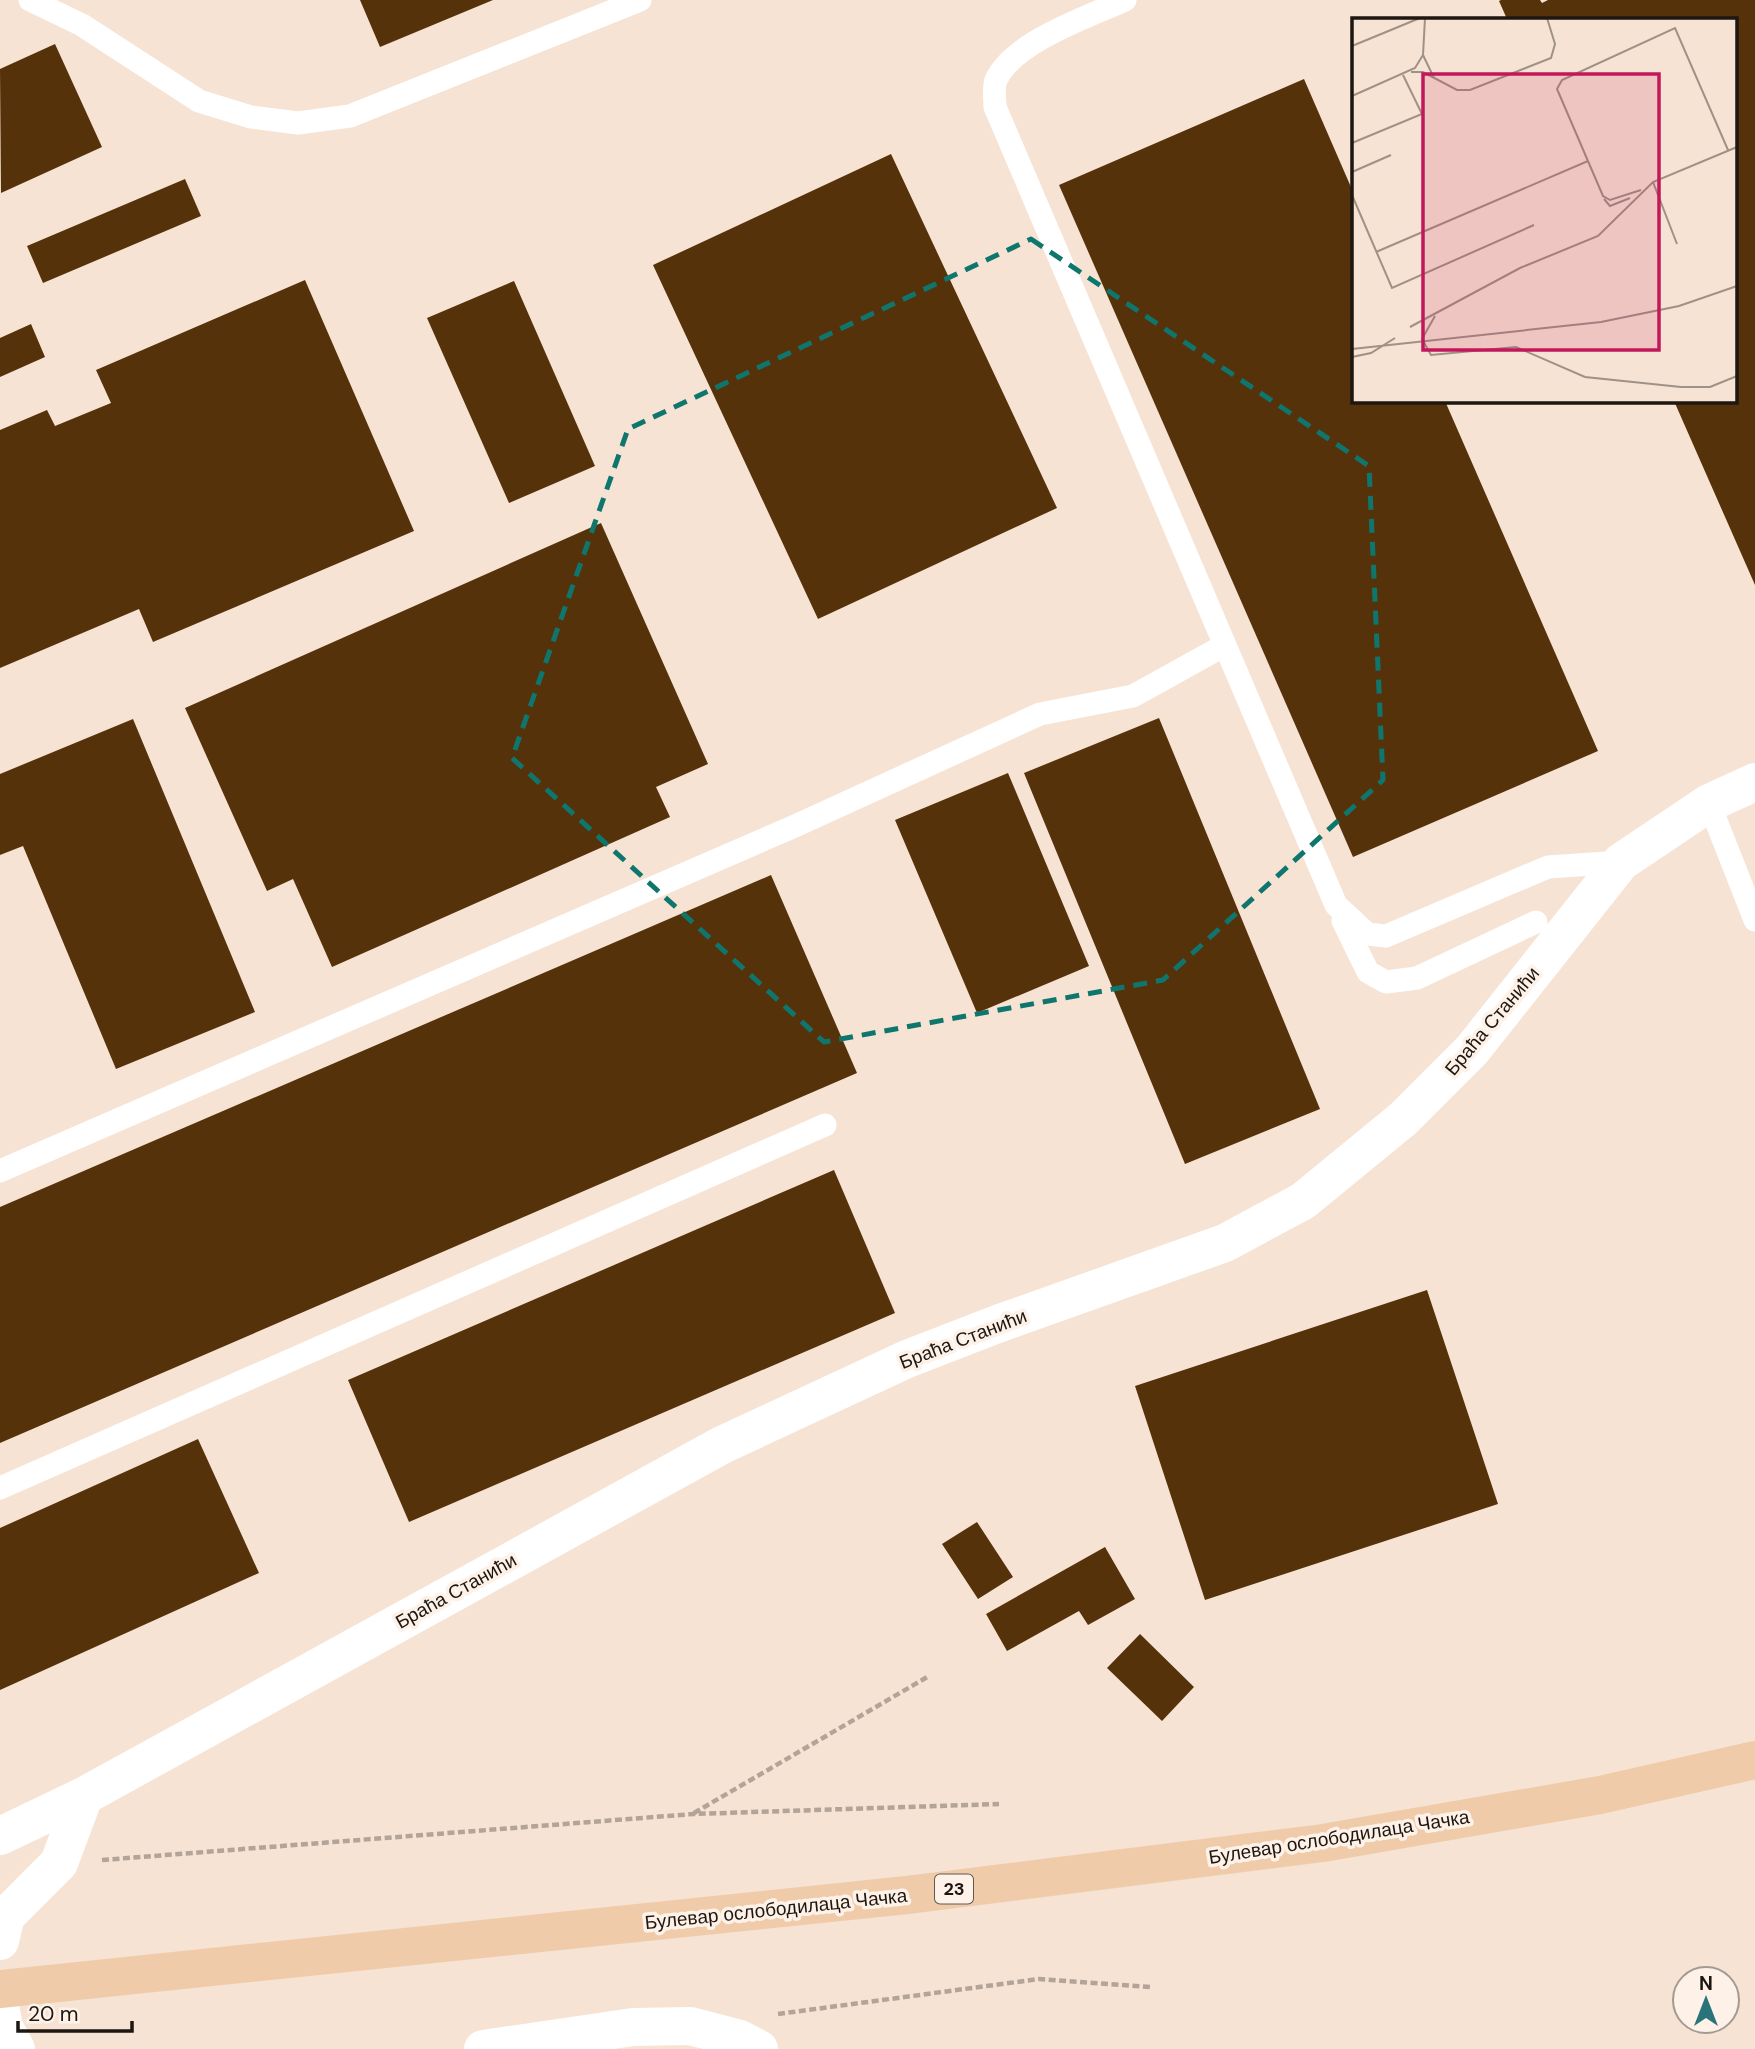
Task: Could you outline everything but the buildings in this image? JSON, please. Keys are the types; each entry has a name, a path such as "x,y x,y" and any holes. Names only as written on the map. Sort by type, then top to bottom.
{"main road":[{"name":"Булевар ослободилаца Чачка","path":"0,1989 806,1907 1323,1843 1600,1795 1755,1760"}],"street":[{"name":"Браћа Станићи","path":"0,1836 84,1796 722,1444 907,1359 1225,1243 1303,1201 1403,1119 1472,1050 1621,862 1709,803 1755,782"},
{"path":"0,1941 6,1916 59,1864 84,1796"},
{"path":"0,2006 4,2026 16,2049"},
{"path":"483,2049 633,2027 690,2026 740,2039 764,2032"}],"lane":[{"path":"30,0 82,24 199,101 251,117 298,123 351,116 640,0"},
{"path":"69,0 82,24"},
{"path":"1125,0 1031,43 1008,63 995,81 995,107 1336,905 1368,972 1386,982 1417,978 1536,922"},
{"path":"0,1171 795,826 1040,713 1133,696 1225,645"},
{"path":"1709,803 1755,920"},
{"path":"1336,905 1367,934 1386,936 1548,867 1621,862"},
{"path":"0,1488 825,1125"}],"path":[{"path":"693,1814 929,1676"},
{"path":"59,1864 693,1814 999,1804"},
{"path":"764,2032 1039,1979 1152,1987"}],"highlighted area":[{"path":"1031,239 1369,466 1383,780 1163,980 824,1042 512,758 628,429"}]}
